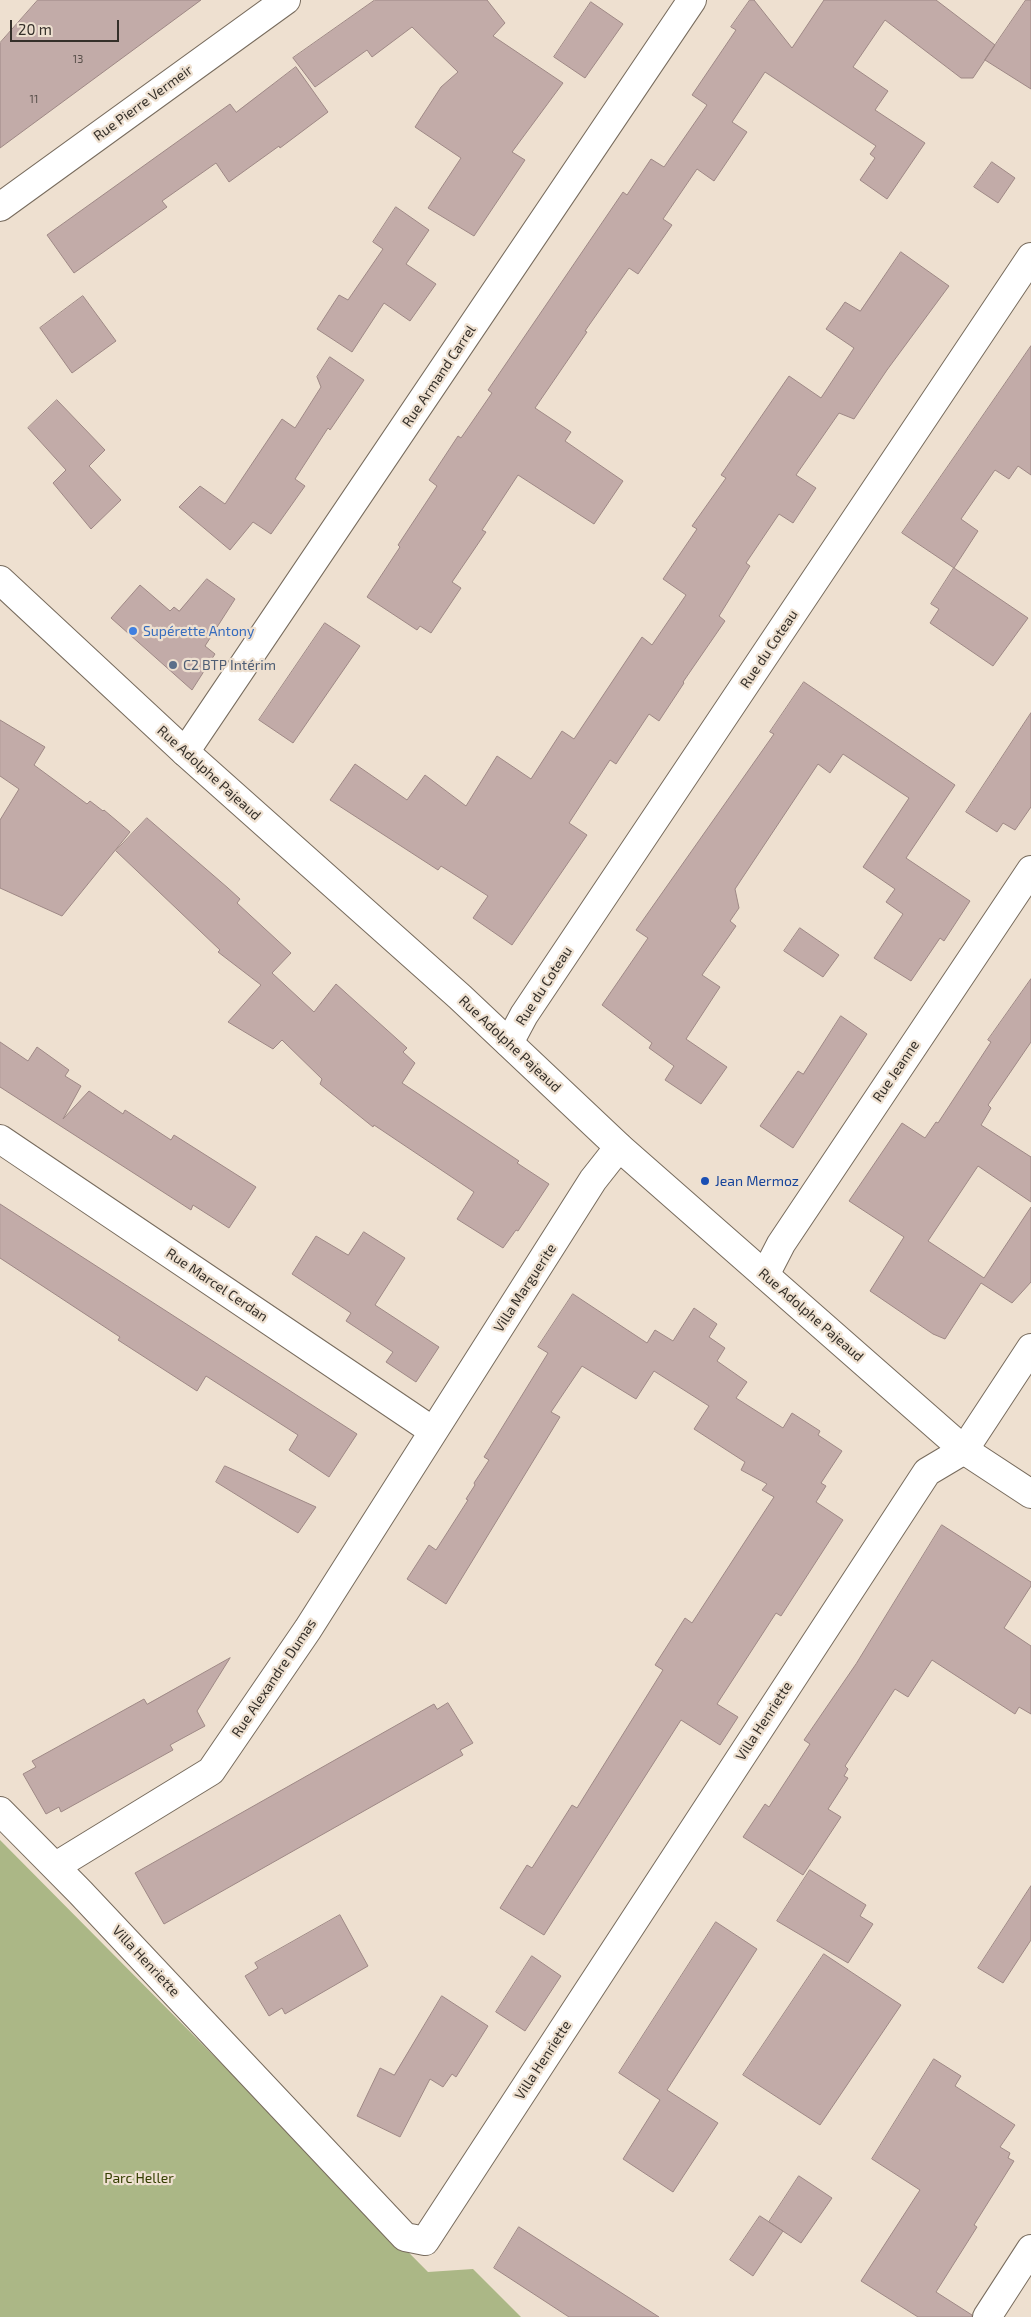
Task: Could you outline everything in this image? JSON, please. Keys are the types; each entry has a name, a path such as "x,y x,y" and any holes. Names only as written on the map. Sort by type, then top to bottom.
{"street":[{"name":"Rue Pierre Vermeir","path":"0,207 286,0"},
{"name":"Rue Armand Carrel","path":"185,752 692,0"},
{"name":"Rue du Coteau","path":"510,1043 524,1014 1031,257"},
{"name":"Rue Adolphe Pajeaud","path":"0,580 185,752 510,1043 619,1147 964,1450 1031,1494"},
{"name":"Rue Jeanne","path":"765,1275 786,1236 1031,870"},
{"name":"Rue Marcel Cerdan","path":"0,1139 433,1431"},
{"name":"Villa Marguerite","path":"433,1431 593,1180 619,1147"},
{"path":"964,1450 1031,1348"},
{"name":"Rue Alexandre Dumas","path":"56,1866 211,1771 308,1629 433,1431"},
{"name":"Villa Henriette","path":"56,1866 404,2237 425,2241 927,1472 964,1450"},
{"path":"0,1811 56,1866"},
{"path":"987,2317 1031,2248"}],"green space":[{"name":"Parc Heller","path":"0,1840 428,2272 473,2269 521,2317 0,2317"}],"building":[{"path":"38,0 201,0 0,148 0,43"},
{"path":"375,0 487,0 505,23 493,36 563,83 512,152 525,160 474,236 428,208 461,158 415,127 441,87 458,72 412,27 372,57 367,50 315,87 293,58"},
{"path":"750,0 754,0 792,48 824,0 936,0 995,45 973,78 961,78 885,20 853,67 888,91 875,110 925,143 887,199 860,180 875,158 870,154 876,146 765,72 732,122 747,132 714,181 697,169 663,219 672,225 638,274 629,268 535,408 571,432 565,441 623,481 594,524 518,475 482,530 486,532 452,582 461,588 431,633 420,626 417,630 367,597 400,547 398,545 437,486 429,480 458,436 461,438 492,393 488,390 623,192 627,195 651,159 664,167 707,105 692,95 736,30 731,27"},
{"path":"1026,0 1031,0 1031,89 985,60"},
{"path":"591,2 623,24 585,78 554,57"},
{"path":"296,67 328,112 280,148 279,146 229,182 216,163 162,201 167,207 74,273 47,235 230,104 236,112"},
{"path":"992,162 1015,178 998,203 974,187"},
{"path":"396,207 429,230 406,264 436,284 410,321 384,303 352,352 317,329 339,295 348,300 383,249 373,242"},
{"path":"901,252 949,286 887,370 854,419 839,413 796,475 816,488 793,523 779,514 746,563 750,566 719,616 725,621 659,721 649,714 616,764 610,760 569,823 587,835 512,945 473,918 488,896 441,866 438,870 330,800 355,764 407,800 425,775 466,806 497,756 531,779 562,731 574,739 642,637 652,645 686,595 663,579 697,529 692,526 726,478 721,475 789,376 821,398 854,348 826,329 845,302 860,311"},
{"path":"83,296 116,341 72,373 40,328"},
{"path":"1031,346 1031,475 1018,466 1009,479 995,470 961,519 978,531 954,568 902,533"},
{"path":"330,357 364,380 330,430 328,428 295,479 305,486 271,534 253,522 230,550 179,507 200,486 225,504 282,419 295,428 321,387 317,377"},
{"path":"57,400 105,450 89,466 121,500 91,529 53,483 66,470 28,428"},
{"path":"954,568 1028,618 993,666 930,623 939,609 931,604"},
{"path":"207,579 235,599 205,646 215,654 192,690 111,618 140,585 170,611 174,607 179,611"},
{"path":"325,623 360,646 293,743 259,720"},
{"path":"804,682 955,785 906,858 970,901 944,941 940,938 911,981 874,958 903,914 886,902 895,889 863,867 909,798 843,754 830,773 818,764 735,889 739,908 730,921 736,926 702,975 720,987 686,1039 727,1067 701,1104 665,1080 674,1066 649,1048 652,1043 602,1005 648,938 636,930 774,734 770,732"},
{"path":"1031,713 1031,807 1015,830 1003,823 997,832 966,812"},
{"path":"0,720 45,747 34,765 87,804 90,801 104,810 130,832 62,916 0,888 0,820 19,789 0,776"},
{"path":"147,818 240,899 237,903 291,953 272,973 314,1012 336,984 407,1048 403,1052 415,1063 402,1083 519,1161 517,1163 549,1184 518,1231 516,1230 503,1248 457,1219 474,1192 374,1125 373,1127 320,1084 322,1079 282,1040 273,1049 228,1022 261,985 218,952 220,950 116,851"},
{"path":"800,928 839,955 823,977 784,951"},
{"path":"1031,979 1031,1042 988,1105 991,1108 981,1125 1031,1157 1031,1202 978,1166 928,1241 984,1278 1031,1207 1031,1282 1012,1303 981,1283 945,1339 933,1334 870,1291 904,1237 849,1201 902,1123 925,1138 936,1122 938,1123 991,1042 988,1040"},
{"path":"841,1016 867,1034 793,1148 760,1126 798,1071 803,1074"},
{"path":"0,1042 28,1061 37,1047 69,1070 65,1076 81,1086 63,1119 89,1091 123,1114 125,1110 171,1140 174,1135 256,1187 229,1228 193,1205 191,1210 0,1087"},
{"path":"0,1204 357,1434 329,1477 289,1450 298,1435 206,1376 197,1391 118,1340 120,1337 0,1258"},
{"path":"364,1232 405,1258 375,1305 439,1347 416,1382 386,1362 393,1352 346,1321 351,1313 292,1274 316,1236 348,1255"},
{"path":"573,1294 647,1343 655,1330 673,1341 694,1308 717,1324 709,1337 725,1348 717,1361 747,1382 736,1398 783,1428 792,1413 820,1431 818,1435 842,1451 821,1483 826,1486 816,1502 843,1520 781,1616 776,1613 717,1704 738,1717 720,1745 681,1720 544,1935 500,1908 527,1865 532,1868 572,1805 577,1808 663,1670 655,1665 685,1618 692,1623 774,1497 762,1490 767,1484 741,1470 745,1462 694,1429 709,1406 654,1371 636,1399 582,1366 551,1412 560,1417 446,1604 407,1579 429,1545 436,1550 468,1500 466,1499 475,1485 474,1483 489,1460 484,1457 548,1353 538,1347"},
{"path":"225,1466 316,1507 298,1533 216,1482"},
{"path":"942,1525 1031,1582 1031,1586 1004,1628 1031,1646 1031,1714 1019,1707 1015,1714 932,1660 908,1697 895,1689 845,1766 848,1769 844,1776 848,1778 828,1809 841,1817 803,1875 743,1837 765,1804 769,1807 810,1744 804,1740 856,1664"},
{"path":"230,1658 197,1711 205,1726 170,1745 173,1750 61,1812 59,1807 46,1814 23,1774 36,1767 32,1761 144,1699 147,1704"},
{"path":"448,1703 473,1743 460,1750 463,1755 164,1924 135,1873 434,1704 437,1709"},
{"path":"810,1870 866,1905 860,1916 873,1924 848,1963 777,1921"},
{"path":"1031,1886 1031,1940 1003,1983 978,1968"},
{"path":"340,1915 368,1966 285,2014 282,2008 269,2016 245,1976 258,1968 255,1963"},
{"path":"716,1922 757,1949 667,2090 718,2123 673,2192 623,2159 660,2100 619,2073"},
{"path":"824,1954 901,2005 820,2125 743,2075"},
{"path":"532,1956 561,1976 525,2031 496,2012"},
{"path":"442,1996 488,2026 456,2077 452,2074 443,2087 430,2079 400,2137 357,2116 380,2068 394,2075"},
{"path":"934,2059 961,2076 955,2086 1015,2125 1000,2147 1010,2153 1008,2158 1014,2161 974,2225 977,2227 936,2292 972,2315 972,2317 918,2317 861,2281 920,2190 872,2159"},
{"path":"799,2176 832,2198 801,2243 769,2222"},
{"path":"760,2216 783,2231 753,2276 730,2260"},
{"path":"519,2227 659,2317 569,2317 494,2268"}],"place":[{"name":"Supérette Antony","path":"133,631"},
{"name":"C2 BTP Intérim","path":"173,665"},
{"name":"Jean Mermoz","path":"705,1181"}]}
